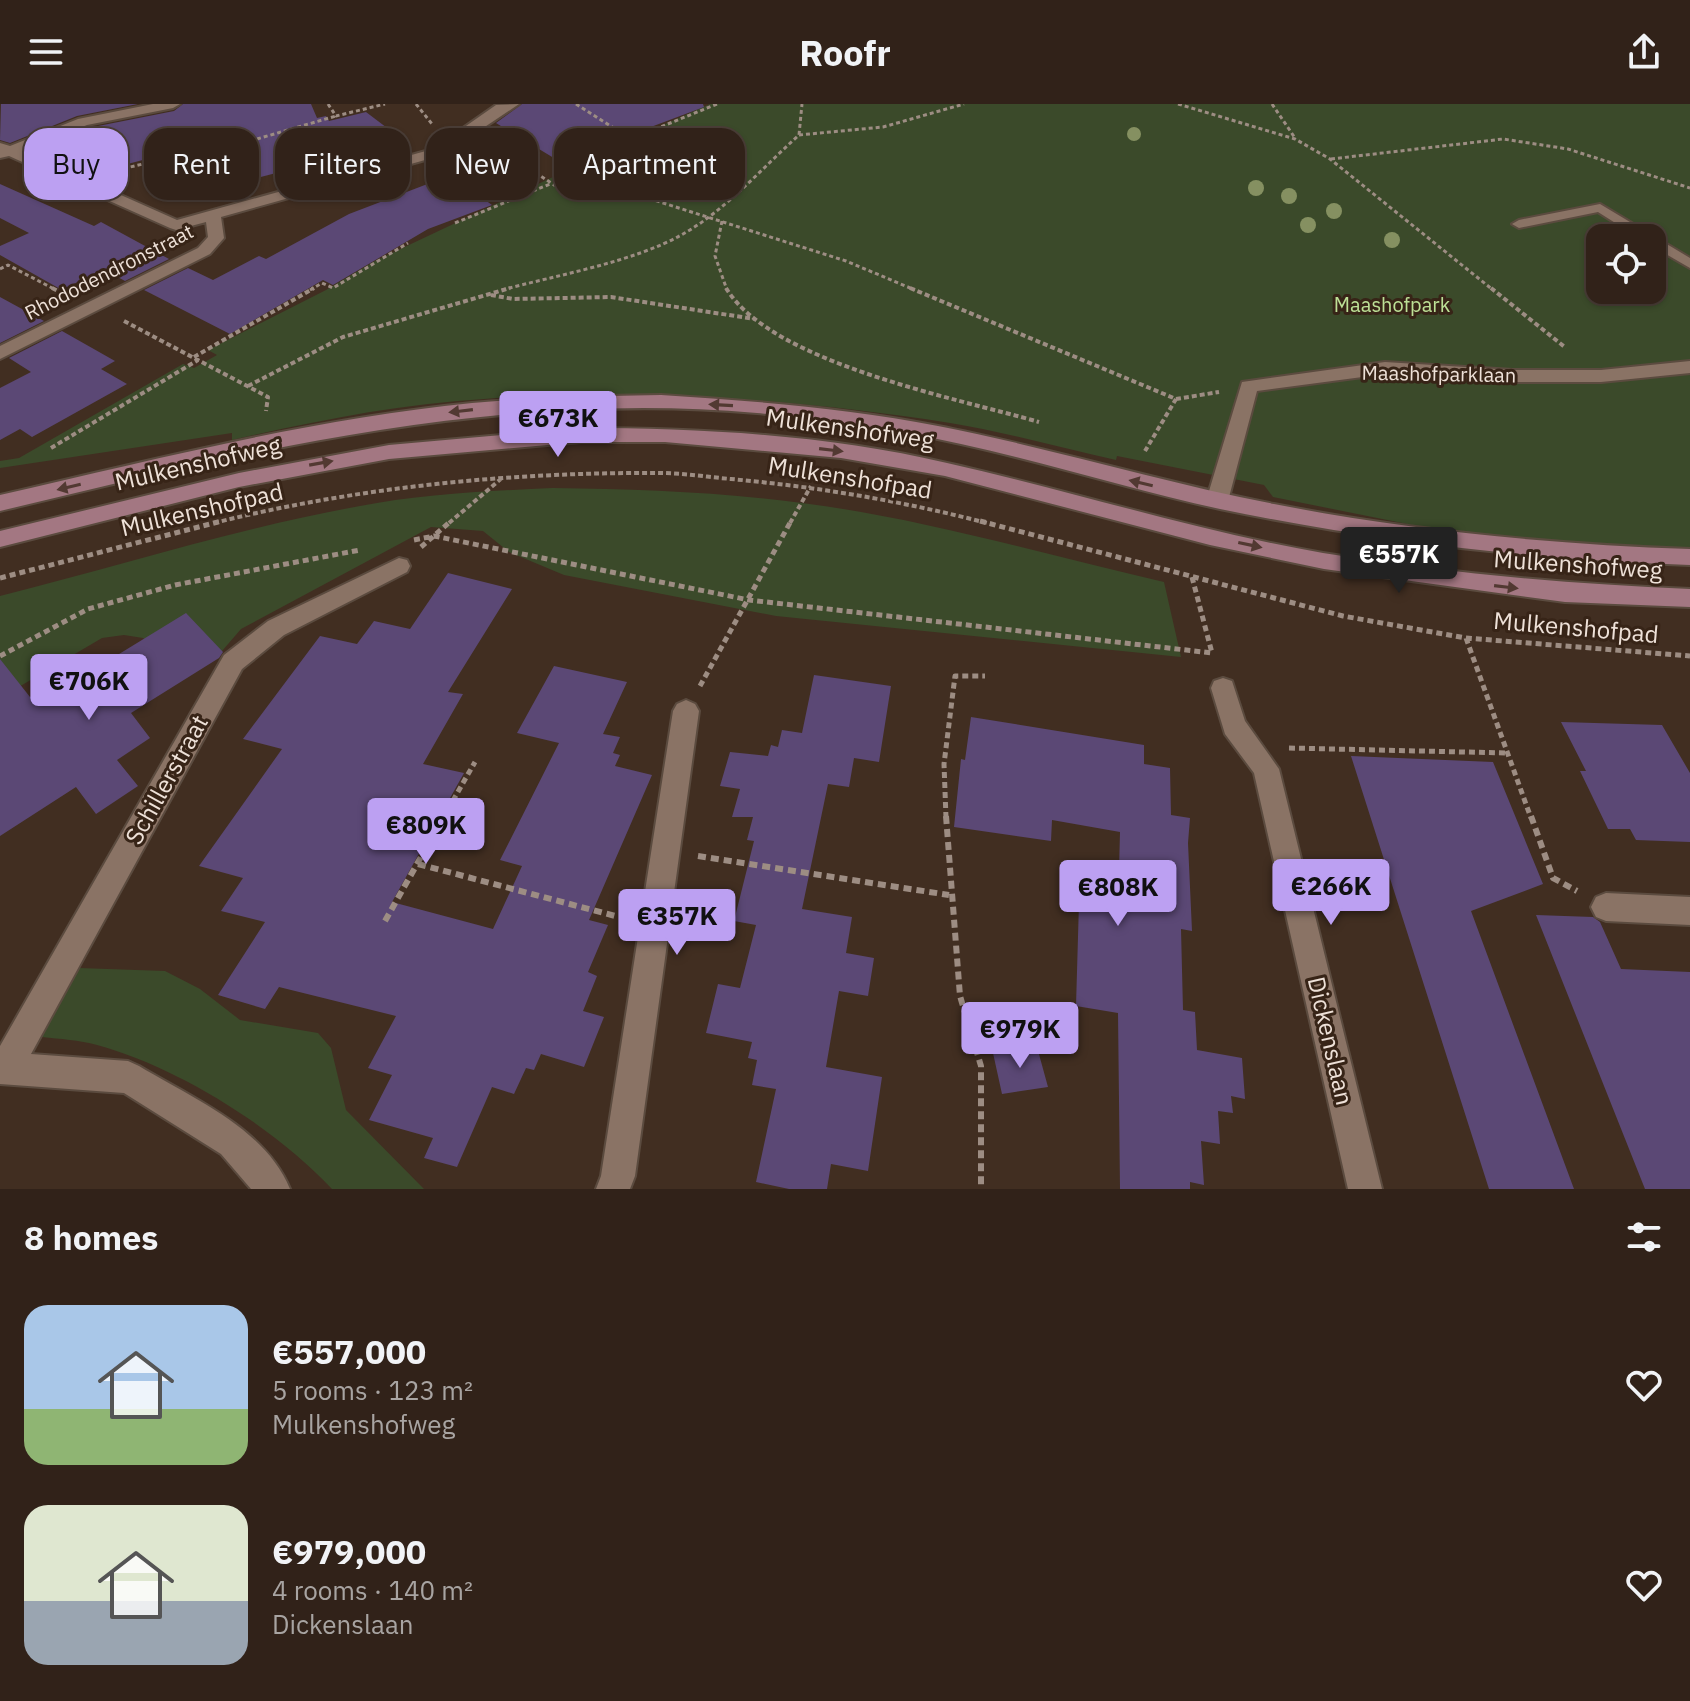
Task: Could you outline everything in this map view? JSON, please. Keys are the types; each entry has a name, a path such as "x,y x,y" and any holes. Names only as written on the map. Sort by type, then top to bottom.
{"street":[{"path":"3,151 83,122 173,104"},
{"path":"473,128 501,108 512,104"},
{"path":"3,151 24,159"},
{"path":"121,200 176,225 426,155"},
{"name":"Rhododendronstraat","path":"0,353 204,251 216,238 213,215"},
{"name":"Maashofparklaan","path":"1210,537 1249,386 1288,378 1385,368 1513,376 1601,376 1690,367"},
{"name":"Mulkenshofweg","path":"0,503 243,445 489,408 586,403 752,407 854,419 958,437 1217,501 1460,543 1569,554 1690,557"},
{"name":"Mulkenshofweg","path":"0,539 318,463 465,443 581,435 713,438 841,451 945,469 1210,537 1324,561 1565,593 1690,598"},
{"name":"Schillerstraat","path":"273,1189 233,1142 128,1077 3,1068 233,662 276,628 401,554"},
{"name":"Dickenslaan","path":"1223,688 1234,726 1266,769 1365,1189"},
{"path":"613,1189 618,1176 686,711"},
{"path":"1606,907 1690,911"}],"lane":[{"path":"1519,224 1600,208 1626,224"},
{"path":"1666,249 1690,264"}],"path":[{"path":"328,104 336,116"},
{"path":"259,138 385,104"},
{"path":"576,104 631,139 717,104"},
{"path":"799,135 802,104"},
{"path":"0,269 8,265 248,386 343,337 653,247 682,235 709,216 799,135 883,130 964,104"},
{"path":"1178,104 1295,139 1330,159 1601,376"},
{"path":"1272,104 1295,139"},
{"path":"1330,159 1503,139 1568,149 1690,188"},
{"path":"538,174 551,183"},
{"path":"455,223 551,183 619,189 846,261 1176,399 1131,480"},
{"path":"722,221 714,249 717,271 728,294 755,319 802,349 1039,422"},
{"path":"51,448 322,283 333,288 408,243"},
{"path":"486,294 513,299 611,297 755,319"},
{"name":"Mulkenshofpad","path":"0,578 239,517 357,495 502,478 661,473 811,486 921,506 1343,616 1466,638 1690,656"},
{"path":"401,554 434,536 502,478"},
{"path":"686,711 811,486"},
{"path":"401,554 434,536 749,600 1212,653"},
{"path":"0,656 88,609 175,585 373,547"},
{"path":"1192,577 1223,688"},
{"path":"1466,638 1553,878 1606,907"},
{"path":"981,1189 981,1066 960,996 950,895 944,764 955,676 985,676"},
{"path":"1250,747 1508,753"},
{"path":"385,921 475,762"},
{"path":"666,851 950,895"},
{"path":"418,864 655,927"}],"green space":[{"name":"Maashofpark","path":"710,104 1690,104 1690,551 1518,541 1422,527 1273,497 1264,485 1117,456 1116,460 971,427 776,402 659,395 452,401 357,414 232,440 232,433 0,468 0,461 19,458 183,364 194,368 217,355 208,350 326,290 375,261 504,200 538,200 538,184 554,176 554,200 745,200 745,128 657,128"},
{"path":"553,488 709,494 847,510 938,527 1164,582 1181,657 776,616 564,575 509,552 483,531 431,527 241,629 216,658 161,654 143,638 124,635 102,638 0,698 0,596 224,536 360,506 432,496"},
{"path":"79,968 165,971 200,989 240,1020 318,1033 331,1048 346,1110 424,1189 332,1189 309,1166 254,1122 192,1084 160,1068 97,1045 42,1037"}],"building":[{"path":"1,104 138,104 77,116 47,128 24,128 24,137 10,143 0,140"},
{"path":"183,104 311,104 317,118 326,116 329,121 366,112 387,128 275,128 275,173 259,178 259,128 144,128 144,160 128,164 128,128 88,128 174,111"},
{"path":"522,104 703,104 704,107 648,128 554,128 554,158 538,148 538,128 504,128 496,123"},
{"path":"0,184 24,195 24,200 36,200 94,226 101,222 169,259 125,281 103,269 62,290 0,255 0,246 29,233 0,218"},
{"path":"426,185 426,200 485,200 492,205 428,229 333,285 323,280 230,334 144,290 188,268 213,280 259,256 266,259 349,214 386,200 410,200 410,191"},
{"path":"0,297 44,321 0,343"},
{"path":"62,331 115,361 101,369 127,384 32,437 20,429 0,440 0,388 31,372 9,358"},
{"path":"448,573 512,589 448,692 463,694 423,764 464,773 392,902 493,929 522,866 500,860 559,743 517,733 554,666 627,682 603,734 620,737 613,753 620,755 615,766 652,775 589,920 608,925 588,972 597,976 583,1011 604,1017 584,1067 541,1054 534,1070 526,1068 514,1094 492,1087 457,1167 424,1158 433,1138 369,1120 392,1075 368,1068 396,1016 279,987 265,1009 218,995 265,922 221,911 243,878 199,866 282,749 243,739 320,636 357,644 374,621 410,629"},
{"path":"186,613 223,652 219,658 131,713 150,738 117,760 138,786 96,814 76,787 0,836 0,659 30,697 101,656 106,662"},
{"path":"814,675 891,686 879,762 854,758 849,787 828,784 802,909 852,917 846,953 874,958 868,996 839,991 826,1067 882,1077 868,1171 831,1164 827,1189 789,1189 756,1182 776,1089 752,1085 757,1060 748,1058 752,1042 706,1033 718,984 740,988 756,925 734,921 754,841 747,840 753,817 732,817 740,789 720,786 730,752 768,756 771,745 778,747 782,730 802,733"},
{"path":"971,717 1144,745 1144,764 1170,768 1171,815 1190,818 1188,843 1192,931 1181,929 1183,1010 1195,1012 1197,1050 1242,1058 1245,1099 1231,1096 1233,1113 1218,1111 1220,1144 1201,1141 1204,1185 1190,1182 1190,1189 1120,1189 1118,1013 1076,1006 1079,902 1118,909 1120,832 1052,820 1051,841 954,827 961,759 965,760"},
{"path":"1561,722 1662,725 1690,773 1690,842 1636,840 1630,829 1608,829 1580,771 1586,771"},
{"path":"1351,756 1493,762 1543,884 1471,911 1574,1189 1489,1189"},
{"path":"1536,915 1593,917 1600,922 1621,969 1690,972 1690,1189 1645,1189"},
{"path":"1037,1047 1048,1087 1002,1094 993,1053"}]}
